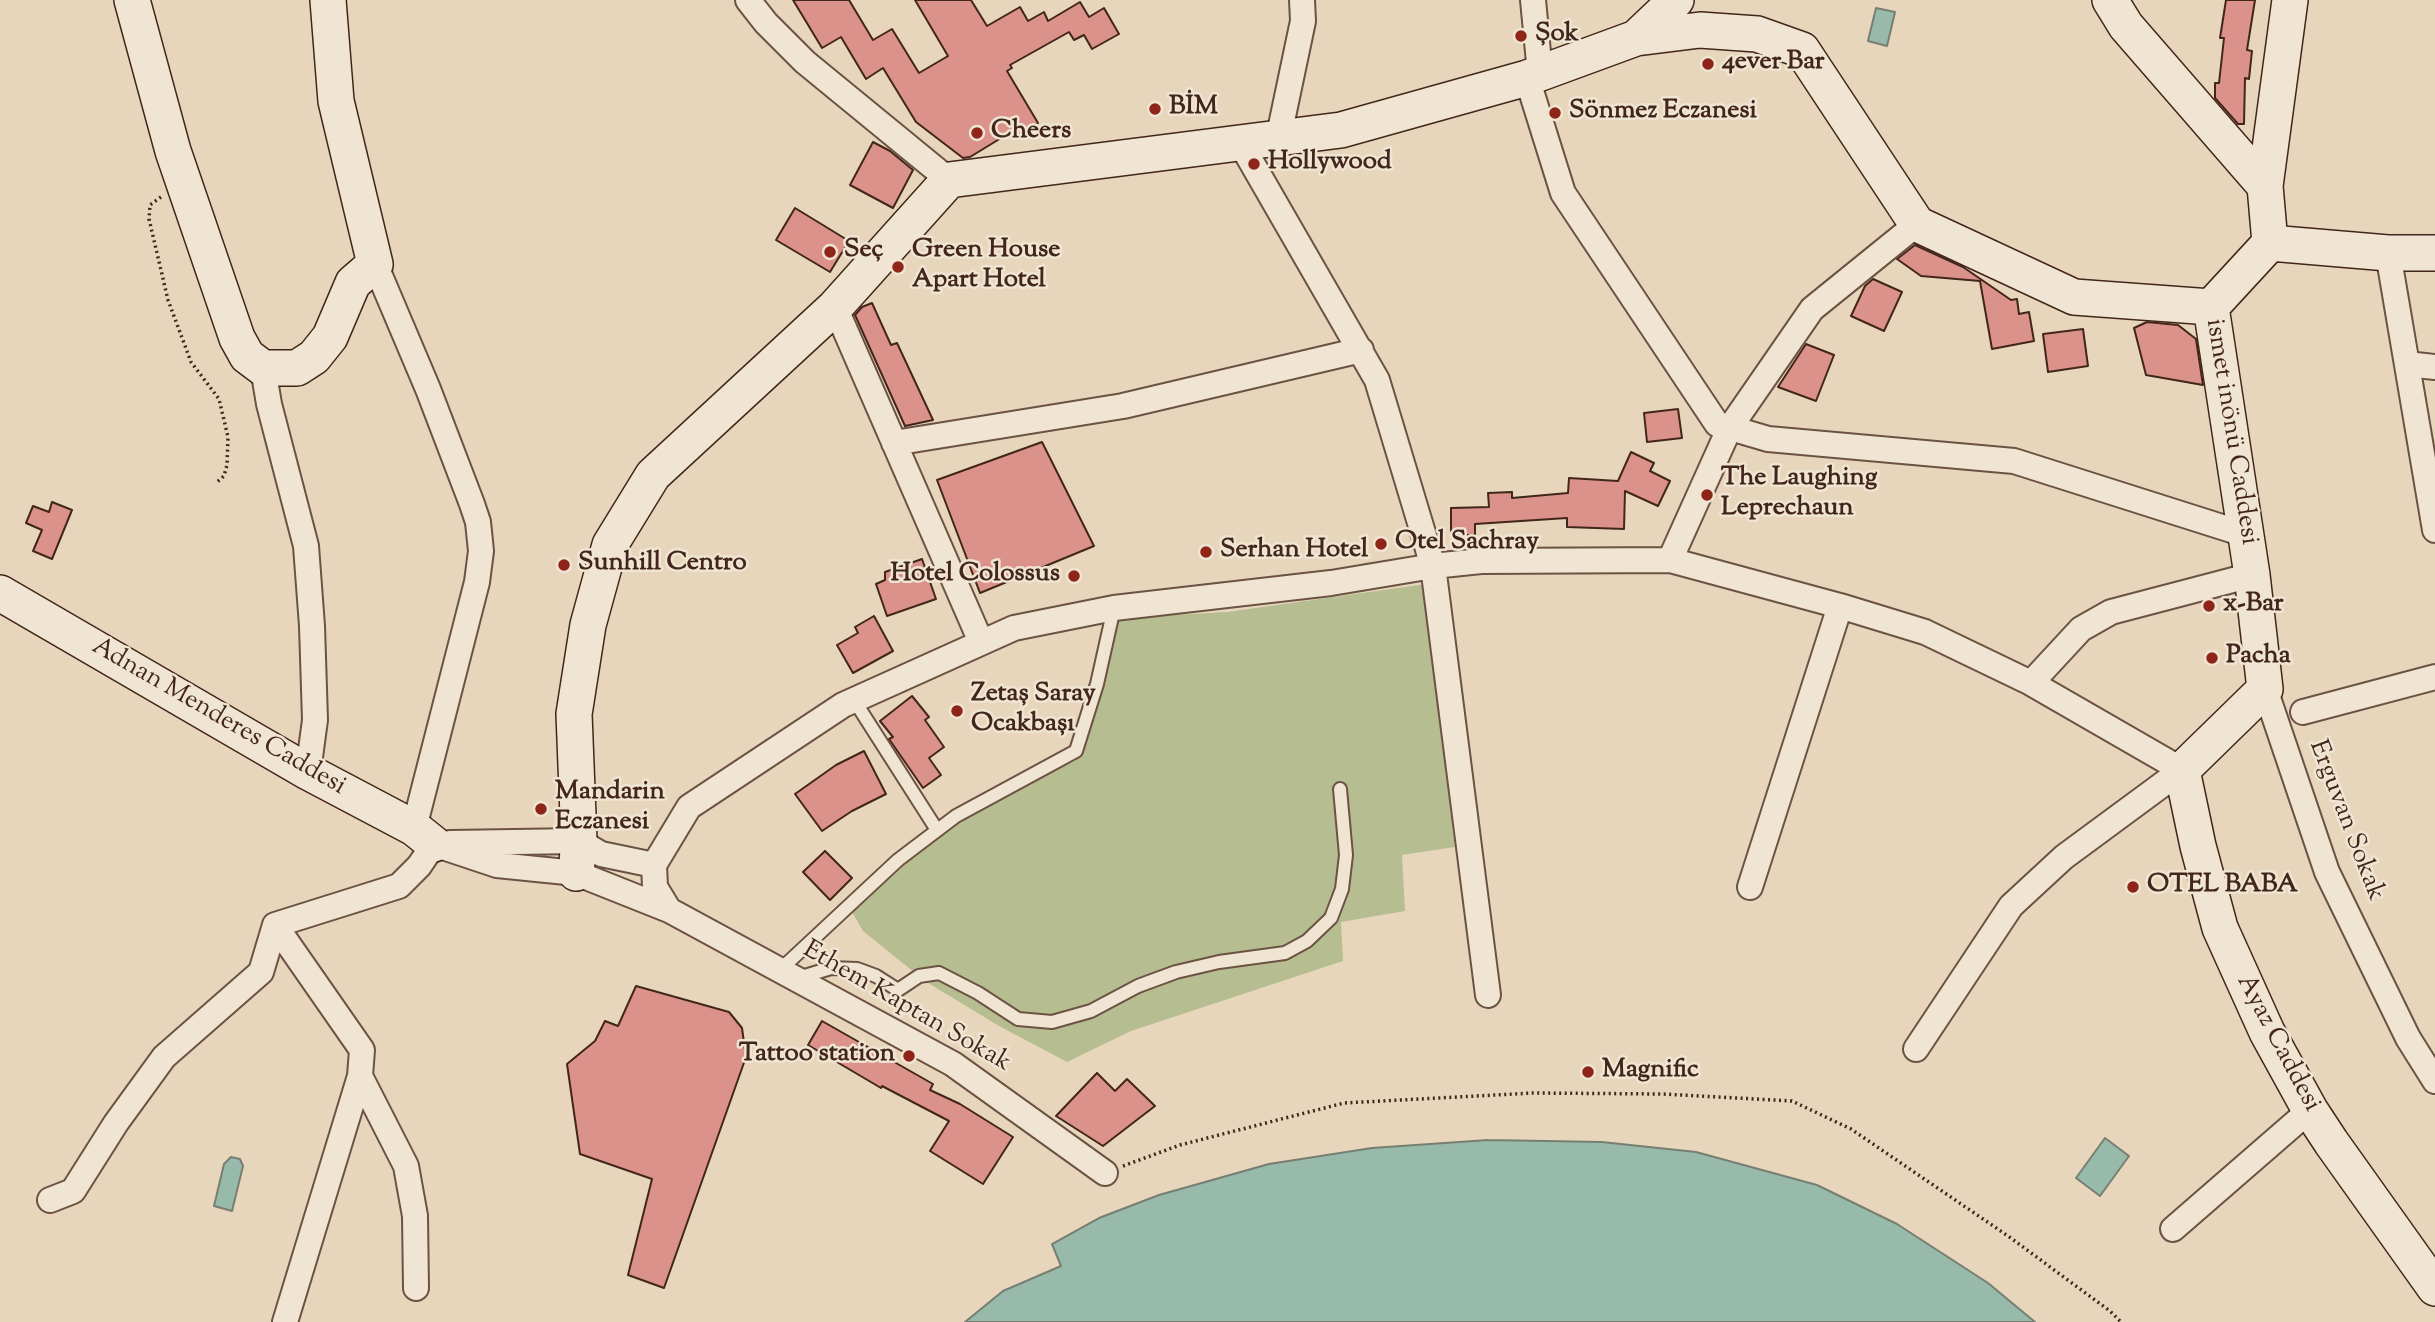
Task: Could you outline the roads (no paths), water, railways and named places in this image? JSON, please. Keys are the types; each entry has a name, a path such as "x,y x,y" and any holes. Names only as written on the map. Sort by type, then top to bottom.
{"street":[{"path":"132,0 173,151 237,338 247,356 263,368 297,368 314,357 330,337 353,283 375,264"},
{"path":"275,925 399,887 419,866 481,551 478,522 457,462 375,264 336,102 328,0"},
{"path":"748,0 766,23 805,62 949,180"},
{"path":"1278,139 1303,21 1302,0"},
{"path":"1533,0 1534,75 1563,192 1717,424 1768,439 2014,461 2244,534"},
{"path":"1636,38 1676,0"},
{"path":"2110,0 2126,26 2265,186"},
{"path":"2290,0 2265,186 2270,243 2388,253 2435,253"},
{"path":"577,857 574,714 588,625 610,545 653,475 835,307 949,180 1341,130 1534,75 1636,38 1700,30 1757,34 1802,50 1917,224 2074,297 2211,307"},
{"path":"1241,144 1377,380 1433,566 1488,995"},
{"path":"1670,560 1729,429 1812,309 1917,224"},
{"name":"ismet inönü Caddesi","path":"2265,689 2252,575 2211,307 2270,243"},
{"path":"2388,253 2434,524"},
{"path":"835,307 981,642"},
{"path":"894,443 1123,406 1361,350"},
{"path":"2407,364 2435,367"},
{"path":"263,368 268,404 306,546 315,719 308,772"},
{"path":"669,910 655,887 654,865 689,807 854,700 981,642 1014,628 1114,608 1331,583 1481,561 1670,560 1840,606 1925,632 2031,683 2182,770"},
{"path":"2031,683 2081,629 2111,612 2252,575"},
{"name":"Adnan Menderes Caddesi","path":"0,593 308,772 424,836"},
{"path":"1750,887 1840,606"},
{"path":"2304,712 2435,677"},
{"path":"1916,1049 2011,906 2064,856 2182,770 2265,689"},
{"name":"Erguvan Sokak","path":"2265,689 2327,872 2408,1038 2435,1081"},
{"name":"Ayaz Caddesi","path":"2182,770 2220,928 2267,1032 2310,1110 2435,1288"},
{"name":"Ethem Kaptan Sokak","path":"424,836 497,866 601,854 654,865"},
{"name":"Ethem Kaptan Sokak","path":"577,857 953,1064 1105,1172"},
{"path":"275,925 362,1050 360,1076 285,1322"},
{"path":"50,1200 73,1191 116,1123 164,1057 261,972 275,925"},
{"path":"360,1076 406,1166 415,1216 415,1288"},
{"path":"2173,1229 2310,1110"}],"lane":[{"path":"789,974 898,860 956,816 1076,751 1097,684 1114,608"},
{"path":"854,700 937,830"},
{"path":"789,974 831,968 857,969 876,976 898,990 919,976 939,973 978,993 1018,1019 1052,1023 1091,1011 1138,986 1176,972 1219,962 1285,953 1307,942 1331,918 1342,889 1346,855 1339,789"}],"place":[{"name":"Şok","path":"1521,36"},
{"name":"4ever Bar","path":"1708,64"},
{"name":"BİM","path":"1155,109"},
{"name":"Sönmez Eczanesi","path":"1555,113"},
{"name":"Cheers","path":"977,133"},
{"name":"Hollywood","path":"1254,164"},
{"name":"Seç","path":"830,252"},
{"name":"Green House Apart Hotel","path":"898,267"},
{"name":"The Laughing Leprechaun","path":"1707,495"},
{"name":"Otel Sachray","path":"1381,544"},
{"name":"Serhan Hotel","path":"1206,552"},
{"name":"Sunhill Centro","path":"564,565"},
{"name":"Hotel Colossus","path":"1074,576"},
{"name":"x-Bar","path":"2209,606"},
{"name":"Pacha","path":"2212,658"},
{"name":"Zetaş Saray Ocakbaşı","path":"957,711"},
{"name":"Mandarin Eczanesi","path":"541,809"},
{"name":"OTEL BABA","path":"2133,887"},
{"name":"Tattoo station","path":"909,1056"},
{"name":"Magnific","path":"1588,1072"}]}
